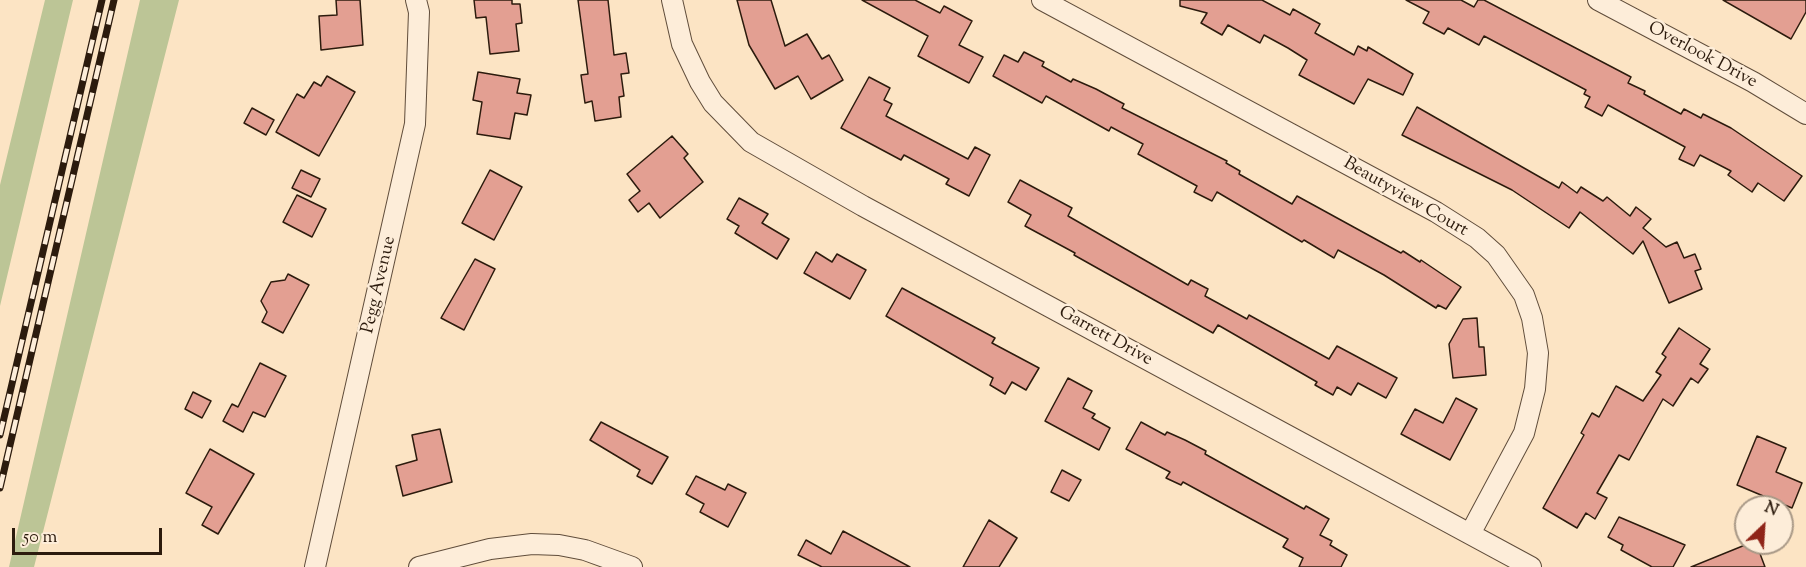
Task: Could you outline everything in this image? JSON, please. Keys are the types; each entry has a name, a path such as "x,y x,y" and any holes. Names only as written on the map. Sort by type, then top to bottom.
{"street":[{"name":"Pegg Avenue","path":"315,567 415,124 419,12 416,0"},
{"name":"Garrett Drive","path":"672,0 682,44 712,103 732,125 775,157 1532,567"},
{"name":"Beautyview Court","path":"1042,0 1436,212 1476,238 1496,255 1524,295 1532,318 1538,352 1535,389 1524,433 1470,534"},
{"name":"Overlook Drive","path":"1598,0 1753,82 1806,114"},
{"path":"419,567 490,549 532,544 585,550 632,567"}],"green space":[{"path":"45,0 73,0 0,306 0,185"},
{"path":"140,0 179,0 34,567 9,567"}],"building":[{"path":"336,0 360,0 363,45 321,50 319,16 337,15"},
{"path":"474,0 512,0 512,4 520,4 522,23 516,24 519,51 490,54 486,17 476,18"},
{"path":"578,0 608,0 614,55 626,53 629,73 621,74 624,96 619,97 621,117 595,121 592,101 585,103 581,75 588,74"},
{"path":"737,0 771,0 785,46 807,34 822,59 829,55 843,80 811,99 798,76 775,89 749,45"},
{"path":"862,0 915,0 940,13 944,6 972,21 959,45 983,57 969,83 918,56 928,36"},
{"path":"1180,0 1262,0 1290,15 1293,9 1320,24 1315,33 1354,55 1358,46 1367,51 1368,47 1413,74 1403,95 1368,79 1354,104 1299,75 1307,60 1288,48 1264,35 1260,43 1228,25 1222,35 1201,23 1207,13 1180,6"},
{"path":"1406,0 1461,0 1474,7 1478,0 1484,0 1631,77 1628,83 1681,114 1684,109 1701,118 1703,114 1731,128 1802,176 1784,201 1758,183 1752,192 1728,175 1731,171 1700,155 1694,166 1679,159 1685,147 1608,105 1602,116 1585,107 1590,97 1584,94 1586,90 1484,36 1479,45 1448,28 1444,34 1423,23 1429,12"},
{"path":"1723,0 1806,0 1806,12 1791,39"},
{"path":"1024,52 1044,62 1042,66 1071,82 1073,79 1096,89 1124,104 1122,108 1227,161 1226,163 1240,171 1239,174 1292,204 1297,196 1401,253 1403,251 1420,262 1421,260 1461,287 1446,309 1438,305 1436,308 1384,275 1338,250 1334,258 1217,192 1212,201 1194,192 1197,186 1138,154 1143,144 1111,127 1109,131 1046,96 1042,103 993,76 1004,55 1018,62"},
{"path":"478,72 520,79 517,93 531,95 527,115 515,113 510,139 477,134 482,102 473,100"},
{"path":"327,76 355,92 319,156 276,132 297,94 304,98 314,82 321,86"},
{"path":"869,77 890,88 884,100 892,104 886,116 968,159 975,147 990,155 969,196 946,184 949,179 904,155 901,160 841,128"},
{"path":"1417,107 1559,188 1562,182 1577,193 1581,187 1603,201 1607,197 1630,216 1636,207 1651,219 1643,228 1666,247 1677,242 1684,258 1695,254 1701,269 1695,271 1702,289 1669,303 1643,241 1633,254 1580,212 1569,228 1512,190 1402,135"},
{"path":"252,108 274,120 266,135 244,123"},
{"path":"672,136 688,154 684,158 703,182 660,218 649,203 638,212 629,200 640,191 627,174"},
{"path":"301,170 320,179 311,197 292,188"},
{"path":"490,170 522,187 494,240 462,223"},
{"path":"1020,180 1072,208 1068,216 1188,285 1191,280 1208,289 1205,296 1247,319 1249,315 1329,359 1337,346 1397,378 1386,398 1358,383 1351,395 1337,387 1333,395 1315,385 1317,382 1218,325 1213,333 1025,226 1031,215 1008,202"},
{"path":"297,195 326,209 312,237 283,222"},
{"path":"739,198 768,214 762,223 789,239 777,259 735,233 739,226 727,219"},
{"path":"816,252 832,262 837,254 866,270 850,299 804,273"},
{"path":"475,259 495,269 464,330 441,318"},
{"path":"288,274 309,285 283,333 262,322 267,312 261,301 271,282 285,280"},
{"path":"902,288 995,338 992,343 1039,368 1026,390 1012,382 1005,394 990,385 993,378 886,316"},
{"path":"1477,318 1479,347 1484,347 1486,375 1453,378 1449,344 1463,319"},
{"path":"1679,328 1710,349 1700,364 1708,369 1698,383 1691,378 1673,406 1663,399 1629,460 1619,455 1597,493 1607,498 1595,519 1586,513 1577,528 1543,508 1584,435 1581,433 1592,413 1599,417 1616,386 1643,401 1661,375 1656,372 1666,357 1662,354"},
{"path":"260,363 286,376 265,417 253,412 243,432 223,421 232,404 238,407"},
{"path":"1068,378 1092,391 1083,408 1095,414 1092,418 1110,428 1099,450 1045,421"},
{"path":"193,392 211,401 202,418 185,409"},
{"path":"1456,398 1477,409 1450,460 1401,434 1415,409 1443,423"},
{"path":"601,422 668,457 652,484 637,476 640,470 590,440"},
{"path":"1141,422 1165,435 1167,432 1185,440 1206,451 1205,454 1304,509 1306,506 1329,519 1320,535 1332,541 1330,545 1347,555 1341,567 1299,567 1303,558 1283,547 1288,539 1183,482 1181,485 1166,478 1170,472 1126,449"},
{"path":"440,429 452,482 403,496 396,466 417,460 412,435"},
{"path":"1757,436 1786,448 1776,472 1802,483 1794,503 1794,495 1761,495 1737,485"},
{"path":"210,449 254,474 218,534 202,525 212,507 186,493"},
{"path":"1062,470 1081,480 1069,501 1051,492"},
{"path":"696,476 725,490 728,484 746,493 728,527 700,512 704,504 686,494"},
{"path":"1619,517 1685,545 1673,567 1652,567 1621,550 1623,545 1608,537"},
{"path":"989,520 1017,538 999,567 963,567"},
{"path":"843,531 910,567 822,567 798,555 806,540 831,554"},
{"path":"1734,550 1734,555 1760,555 1765,567 1691,567"}],"railway":[{"path":"0,435 102,0"},
{"path":"0,488 114,0"}]}
